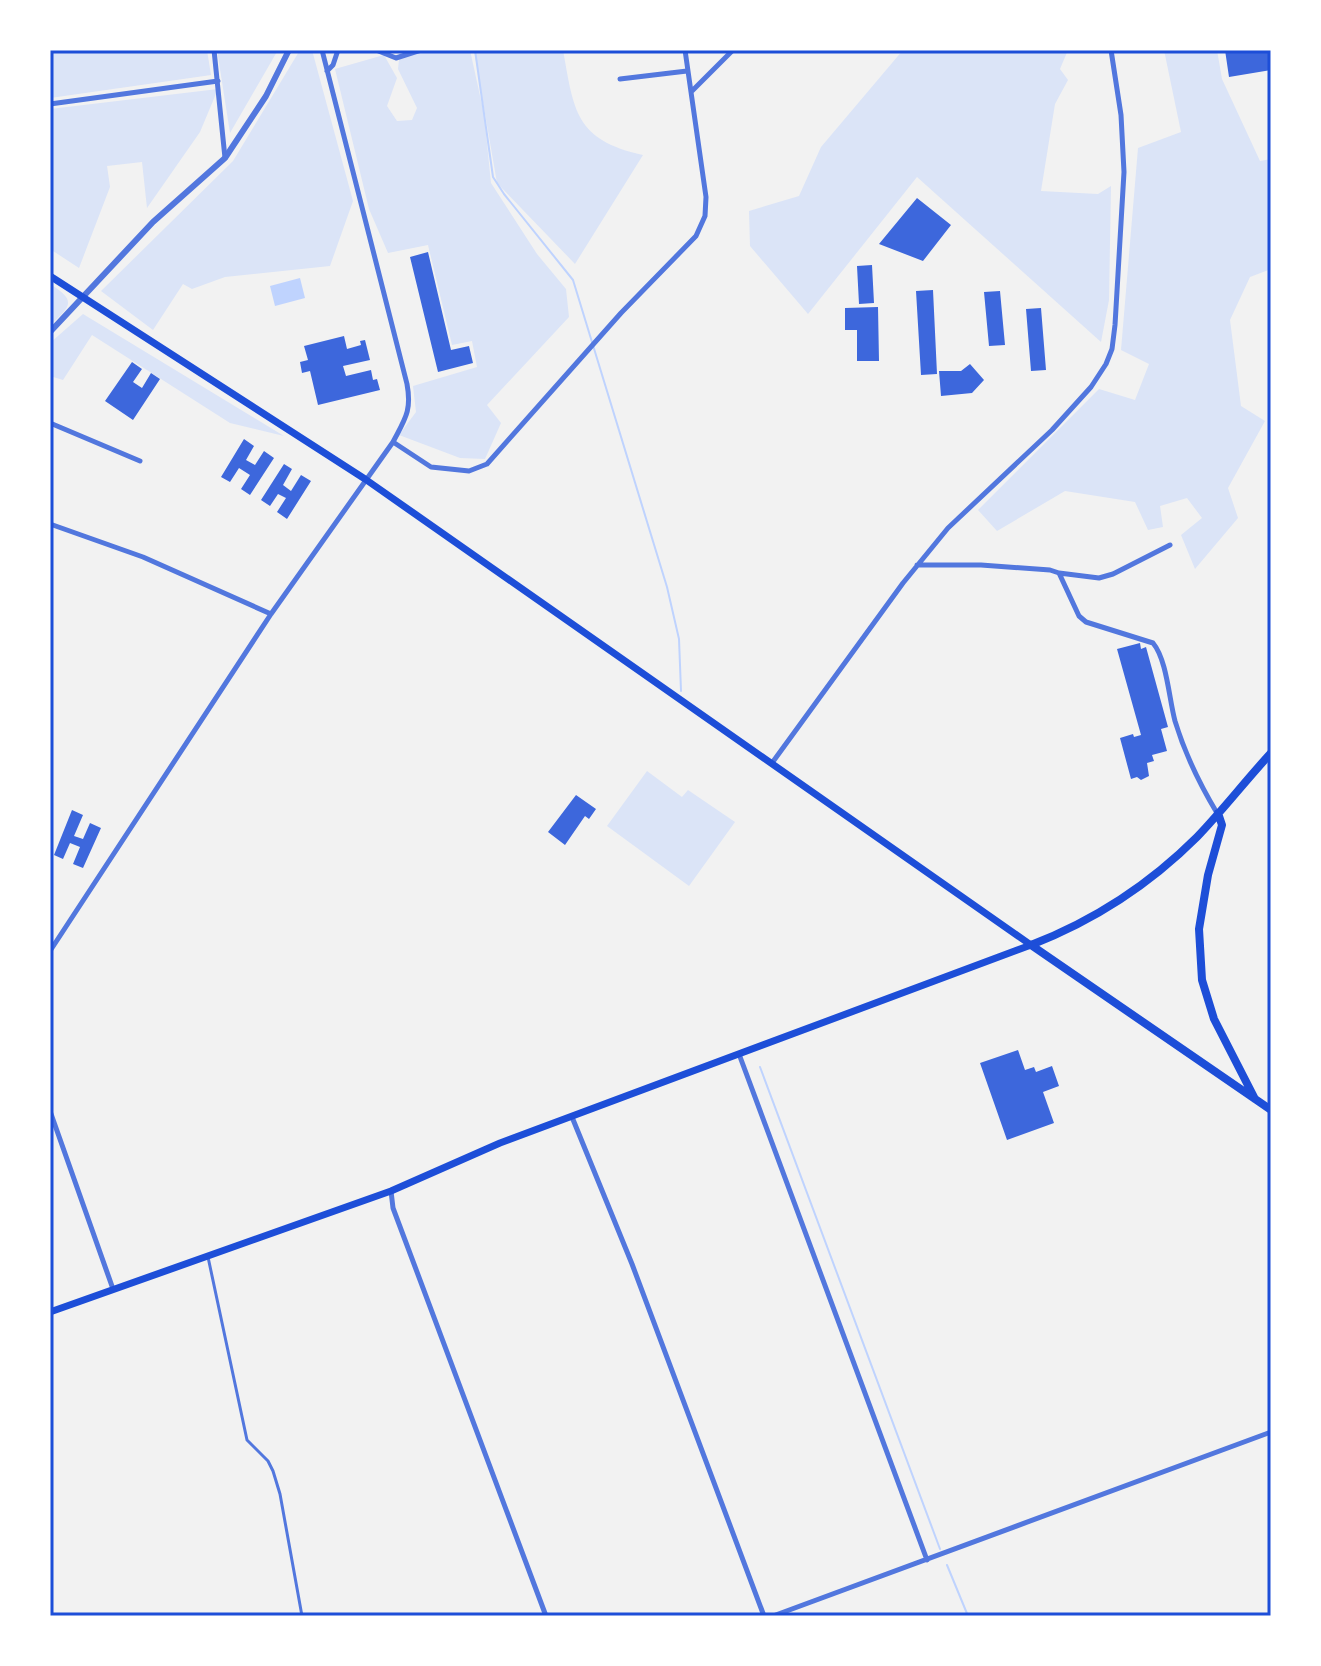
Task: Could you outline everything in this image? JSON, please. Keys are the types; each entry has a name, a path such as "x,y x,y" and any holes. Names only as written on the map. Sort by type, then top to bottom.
{"main road":[{"path":"50,276 365,479 632,668 1271,1110"},
{"path":"50,1312 391,1191 500,1143 1076,926 1126,896 1174,858 1271,753"},
{"path":"1218,813 1222,825 1208,875 1199,929 1202,980 1214,1019 1255,1099"}],"street":[{"path":"214,50 225,158"},
{"path":"50,332 153,222 225,158 266,96 289,50"},
{"path":"50,951 271,614 393,442 411,403 322,50"},
{"path":"327,71 333,65 338,50"},
{"path":"376,50 396,58 421,50"},
{"path":"393,442 431,467 469,471 481,467 701,228 706,197 685,50"},
{"path":"692,91 733,50"},
{"path":"772,763 917,565 948,528 1071,408 1098,376 1112,349 1124,172 1121,115 1111,50"},
{"path":"620,79 687,71"},
{"path":"50,104 218,81"},
{"path":"50,423 140,461"},
{"path":"50,524 143,557 271,614"},
{"path":"917,565 981,565 1050,570 1099,578 1170,545"},
{"path":"1059,573 1079,616 1086,622 1153,643 1158,649 1184,750 1218,813"},
{"path":"739,1053 927,1560"},
{"path":"50,1111 113,1289"},
{"path":"571,1116 632,1264 764,1616"},
{"path":"391,1191 393,1208 546,1616"},
{"path":"773,1616 1271,1432"}],"lane":[{"path":"208,1257 247,1440 268,1461 280,1494 302,1616"}],"shaded area":[{"path":"50,50 207,50 211,75 50,98"},
{"path":"217,50 278,50 230,133"},
{"path":"300,50 312,50 353,201 330,266 225,277 192,289 183,284 153,330 101,291 233,161"},
{"path":"400,50 470,50 484,114 491,183 537,254 566,289 569,317 487,405 501,423 485,459 460,458 399,435 416,412 413,386 477,367 472,341 452,345 428,245 388,253 369,209 335,69 384,55 397,78 387,106 397,121 412,120 417,108 398,69"},
{"path":"474,50 563,50 575,106 582,120 603,141 643,155 575,264 497,183"},
{"path":"903,50 1068,50 1060,69 1068,80 1055,104 1041,191 1098,194 1111,186 1109,300 1101,342 917,177 808,314 750,246 749,211 799,196 821,147"},
{"path":"1164,50 1217,50 1222,79 1260,161 1271,159 1271,269 1250,277 1230,320 1241,406 1265,421 1228,488 1238,518 1195,569 1181,535 1202,518 1187,498 1160,506 1163,527 1148,530 1135,502 1065,491 997,531 978,510 1099,389 1135,400 1149,364 1121,350 1138,148 1181,132"},
{"path":"218,89 200,132 147,208 142,162 107,166 110,187 79,268 50,249 50,109"},
{"path":"50,284 64,295 68,304 50,325"},
{"path":"83,314 284,436 230,423 92,335 63,380 50,376 50,343"},
{"path":"647,771 682,797 688,790 735,822 689,886 607,826"}],"water":[{"path":"300,278 305,298 275,306 270,286"}],"building":[{"path":"1225,50 1271,50 1271,70 1229,77"},
{"path":"917,198 951,225 923,261 879,244"},
{"path":"428,252 451,350 469,346 473,363 438,372 410,257"},
{"path":"872,265 874,303 859,304 857,266"},
{"path":"933,290 937,374 921,375 916,291"},
{"path":"1000,291 1005,345 989,346 984,292"},
{"path":"878,307 879,361 857,361 857,330 845,330 845,308"},
{"path":"1041,308 1046,370 1031,371 1026,309"},
{"path":"344,336 347,349 361,345 360,341 365,340 370,360 343,366 346,376 371,370 380,390 318,405 310,371 302,373 300,362 308,360 304,346"},
{"path":"132,362 142,369 133,382 142,388 151,373 160,379 133,420 105,401"},
{"path":"970,364 984,380 972,393 941,396 939,371 961,371"},
{"path":"244,439 254,446 246,460 255,465 264,451 274,458 250,495 241,489 250,475 239,468 230,482 221,477"},
{"path":"284,464 292,469 283,485 291,491 301,475 311,481 287,519 277,512 286,498 278,494 270,506 261,500"},
{"path":"1140,643 1141,649 1146,647 1168,727 1161,729 1167,751 1152,755 1154,761 1147,763 1149,776 1141,780 1137,777 1131,779 1120,738 1141,735 1117,649"},
{"path":"576,795 596,809 589,819 585,816 565,845 548,832"},
{"path":"72,810 83,815 74,836 83,839 90,823 101,828 83,868 73,864 80,847 70,843 63,859 54,855"},
{"path":"1018,1050 1025,1070 1034,1067 1036,1072 1052,1066 1059,1086 1043,1092 1054,1123 1007,1140 980,1063"}],"waterway":[{"path":"475,50 493,177 573,280 667,587 679,639 681,691"},
{"path":"760,1067 940,1549"},
{"path":"947,1565 968,1616"}]}
